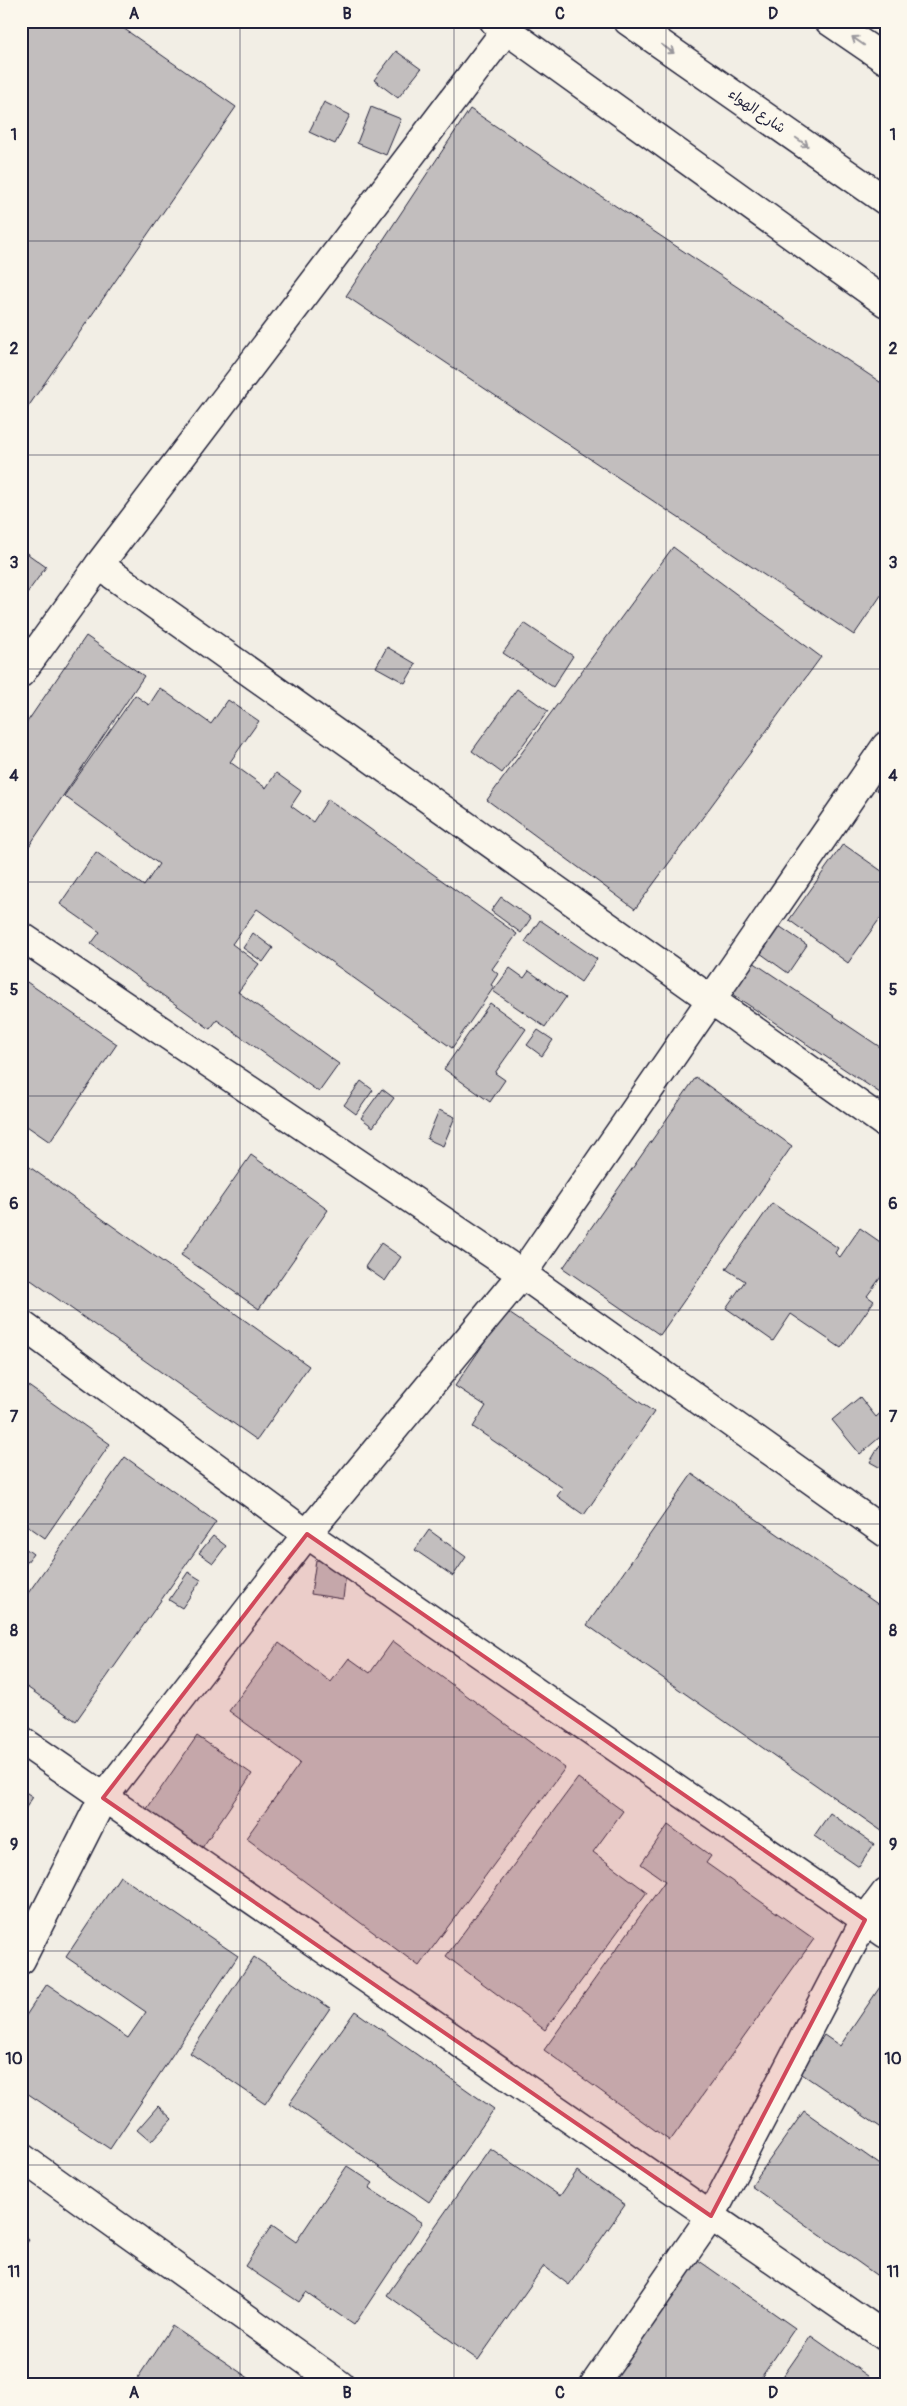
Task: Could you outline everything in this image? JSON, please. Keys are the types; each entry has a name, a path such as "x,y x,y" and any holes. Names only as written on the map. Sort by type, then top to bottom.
{"main road":[{"name":"شارع الهواء","path":"628,21 886,200"},
{"path":"829,21 886,60"},
{"path":"21,673 500,25 886,303"},
{"path":"99,566 886,1124"},
{"path":"21,1960 103,1798 307,1534 522,1274 885,747"},
{"path":"21,936 522,1274 886,1533"},
{"path":"21,1324 307,1534 875,1927"},
{"path":"21,1740 886,2337"},
{"path":"594,2385 711,2216 875,1927 886,1892"},
{"path":"21,2157 340,2385"}],"highlighted area":[{"path":"307,1534 865,1920 711,2216 103,1798"}],"building":[{"path":"21,21 113,21 236,107 21,417"},
{"path":"396,51 421,69 398,98 374,80"},
{"path":"324,102 350,115 335,144 309,132"},
{"path":"371,107 401,119 386,155 357,143"},
{"path":"470,109 886,386 886,588 854,635 346,296"},
{"path":"673,547 821,657 635,909 487,800"},
{"path":"21,549 46,567 22,600 21,599"},
{"path":"524,623 573,656 553,687 503,653"},
{"path":"86,636 144,676 21,858 21,731"},
{"path":"387,647 416,664 405,683 376,667"},
{"path":"160,688 211,724 228,700 259,721 230,762 266,788 276,773 301,791 291,806 313,822 328,799 517,934 492,969 498,974 491,985 494,987 452,1048 257,909 232,944 259,964 238,992 339,1064 319,1092 217,1020 210,1029 91,944 100,932 60,904 96,852 144,886 159,864 64,796 135,695 149,705"},
{"path":"517,689 548,711 502,773 472,751"},
{"path":"886,776 886,797 876,790"},
{"path":"843,844 886,874 886,910 848,963 789,920"},
{"path":"501,897 531,918 521,933 491,911"},
{"path":"540,920 597,959 581,982 525,942"},
{"path":"779,926 807,945 788,973 760,953"},
{"path":"253,933 273,948 263,962 243,948"},
{"path":"747,958 886,1051 886,1097 726,990"},
{"path":"510,968 524,978 529,971 566,997 545,1027 493,991"},
{"path":"21,978 117,1044 50,1142 21,1122"},
{"path":"490,1003 526,1029 495,1073 505,1080 490,1102 444,1069"},
{"path":"538,1030 553,1040 542,1056 527,1045"},
{"path":"696,1077 792,1146 660,1335 563,1268"},
{"path":"361,1081 373,1090 356,1114 344,1105"},
{"path":"382,1089 394,1098 373,1127 361,1118"},
{"path":"439,1110 455,1117 443,1146 427,1139"},
{"path":"251,1155 328,1210 259,1309 181,1255"},
{"path":"24,1163 309,1366 257,1440 21,1273 21,1167"},
{"path":"772,1203 838,1248 835,1253 840,1257 860,1228 886,1246 886,1270 867,1296 874,1301 841,1348 791,1314 773,1341 726,1308 745,1281 726,1269"},
{"path":"381,1243 401,1257 385,1281 365,1267"},
{"path":"506,1311 654,1412 584,1515 557,1496 563,1488 473,1427 486,1406 455,1386"},
{"path":"27,1385 110,1444 45,1538 21,1521 21,1394"},
{"path":"860,1397 876,1417 886,1408 886,1432 860,1454 832,1420"},
{"path":"880,1445 886,1448 886,1471 870,1462"},
{"path":"125,1457 216,1522 76,1721 21,1683 21,1603"},
{"path":"692,1474 886,1610 886,1834 587,1625"},
{"path":"429,1530 466,1557 453,1576 415,1550"},
{"path":"213,1536 226,1546 213,1563 199,1553"},
{"path":"21,1545 33,1554 21,1570"},
{"path":"316,1560 347,1564 343,1599 311,1594"},
{"path":"188,1572 201,1580 182,1608 169,1600"},
{"path":"393,1641 565,1768 419,1966 246,1838 300,1763 229,1711 279,1643 331,1682 349,1658 370,1673"},
{"path":"197,1736 252,1774 200,1851 144,1813"},
{"path":"578,1778 623,1811 593,1852 647,1892 545,2030 446,1956"},
{"path":"21,1789 33,1797 21,1815"},
{"path":"830,1813 874,1844 859,1867 814,1836"},
{"path":"668,1825 711,1856 706,1863 814,1939 670,2141 544,2050 665,1881 641,1864"},
{"path":"120,1876 238,1956 110,2149 21,2089 21,2023 47,1984 128,2038 146,2012 66,1957"},
{"path":"254,1957 330,2008 265,2104 190,2053"},
{"path":"884,1981 886,1983 886,2131 799,2072 824,2035 840,2046"},
{"path":"355,2011 494,2109 429,2202 289,2104"},
{"path":"158,2106 172,2119 151,2142 137,2130"},
{"path":"804,2111 886,2169 886,2282 751,2186"},
{"path":"490,2148 560,2196 577,2171 625,2205 569,2285 544,2266 478,2360 387,2295"},
{"path":"347,2166 373,2183 369,2188 422,2223 354,2325 306,2292 299,2302 245,2266 272,2225 296,2242"},
{"path":"21,2235 29,2240 21,2251"},
{"path":"695,2258 795,2328 756,2385 607,2385"},
{"path":"172,2326 259,2385 133,2385"},
{"path":"811,2336 875,2381 872,2385 777,2385"}]}
